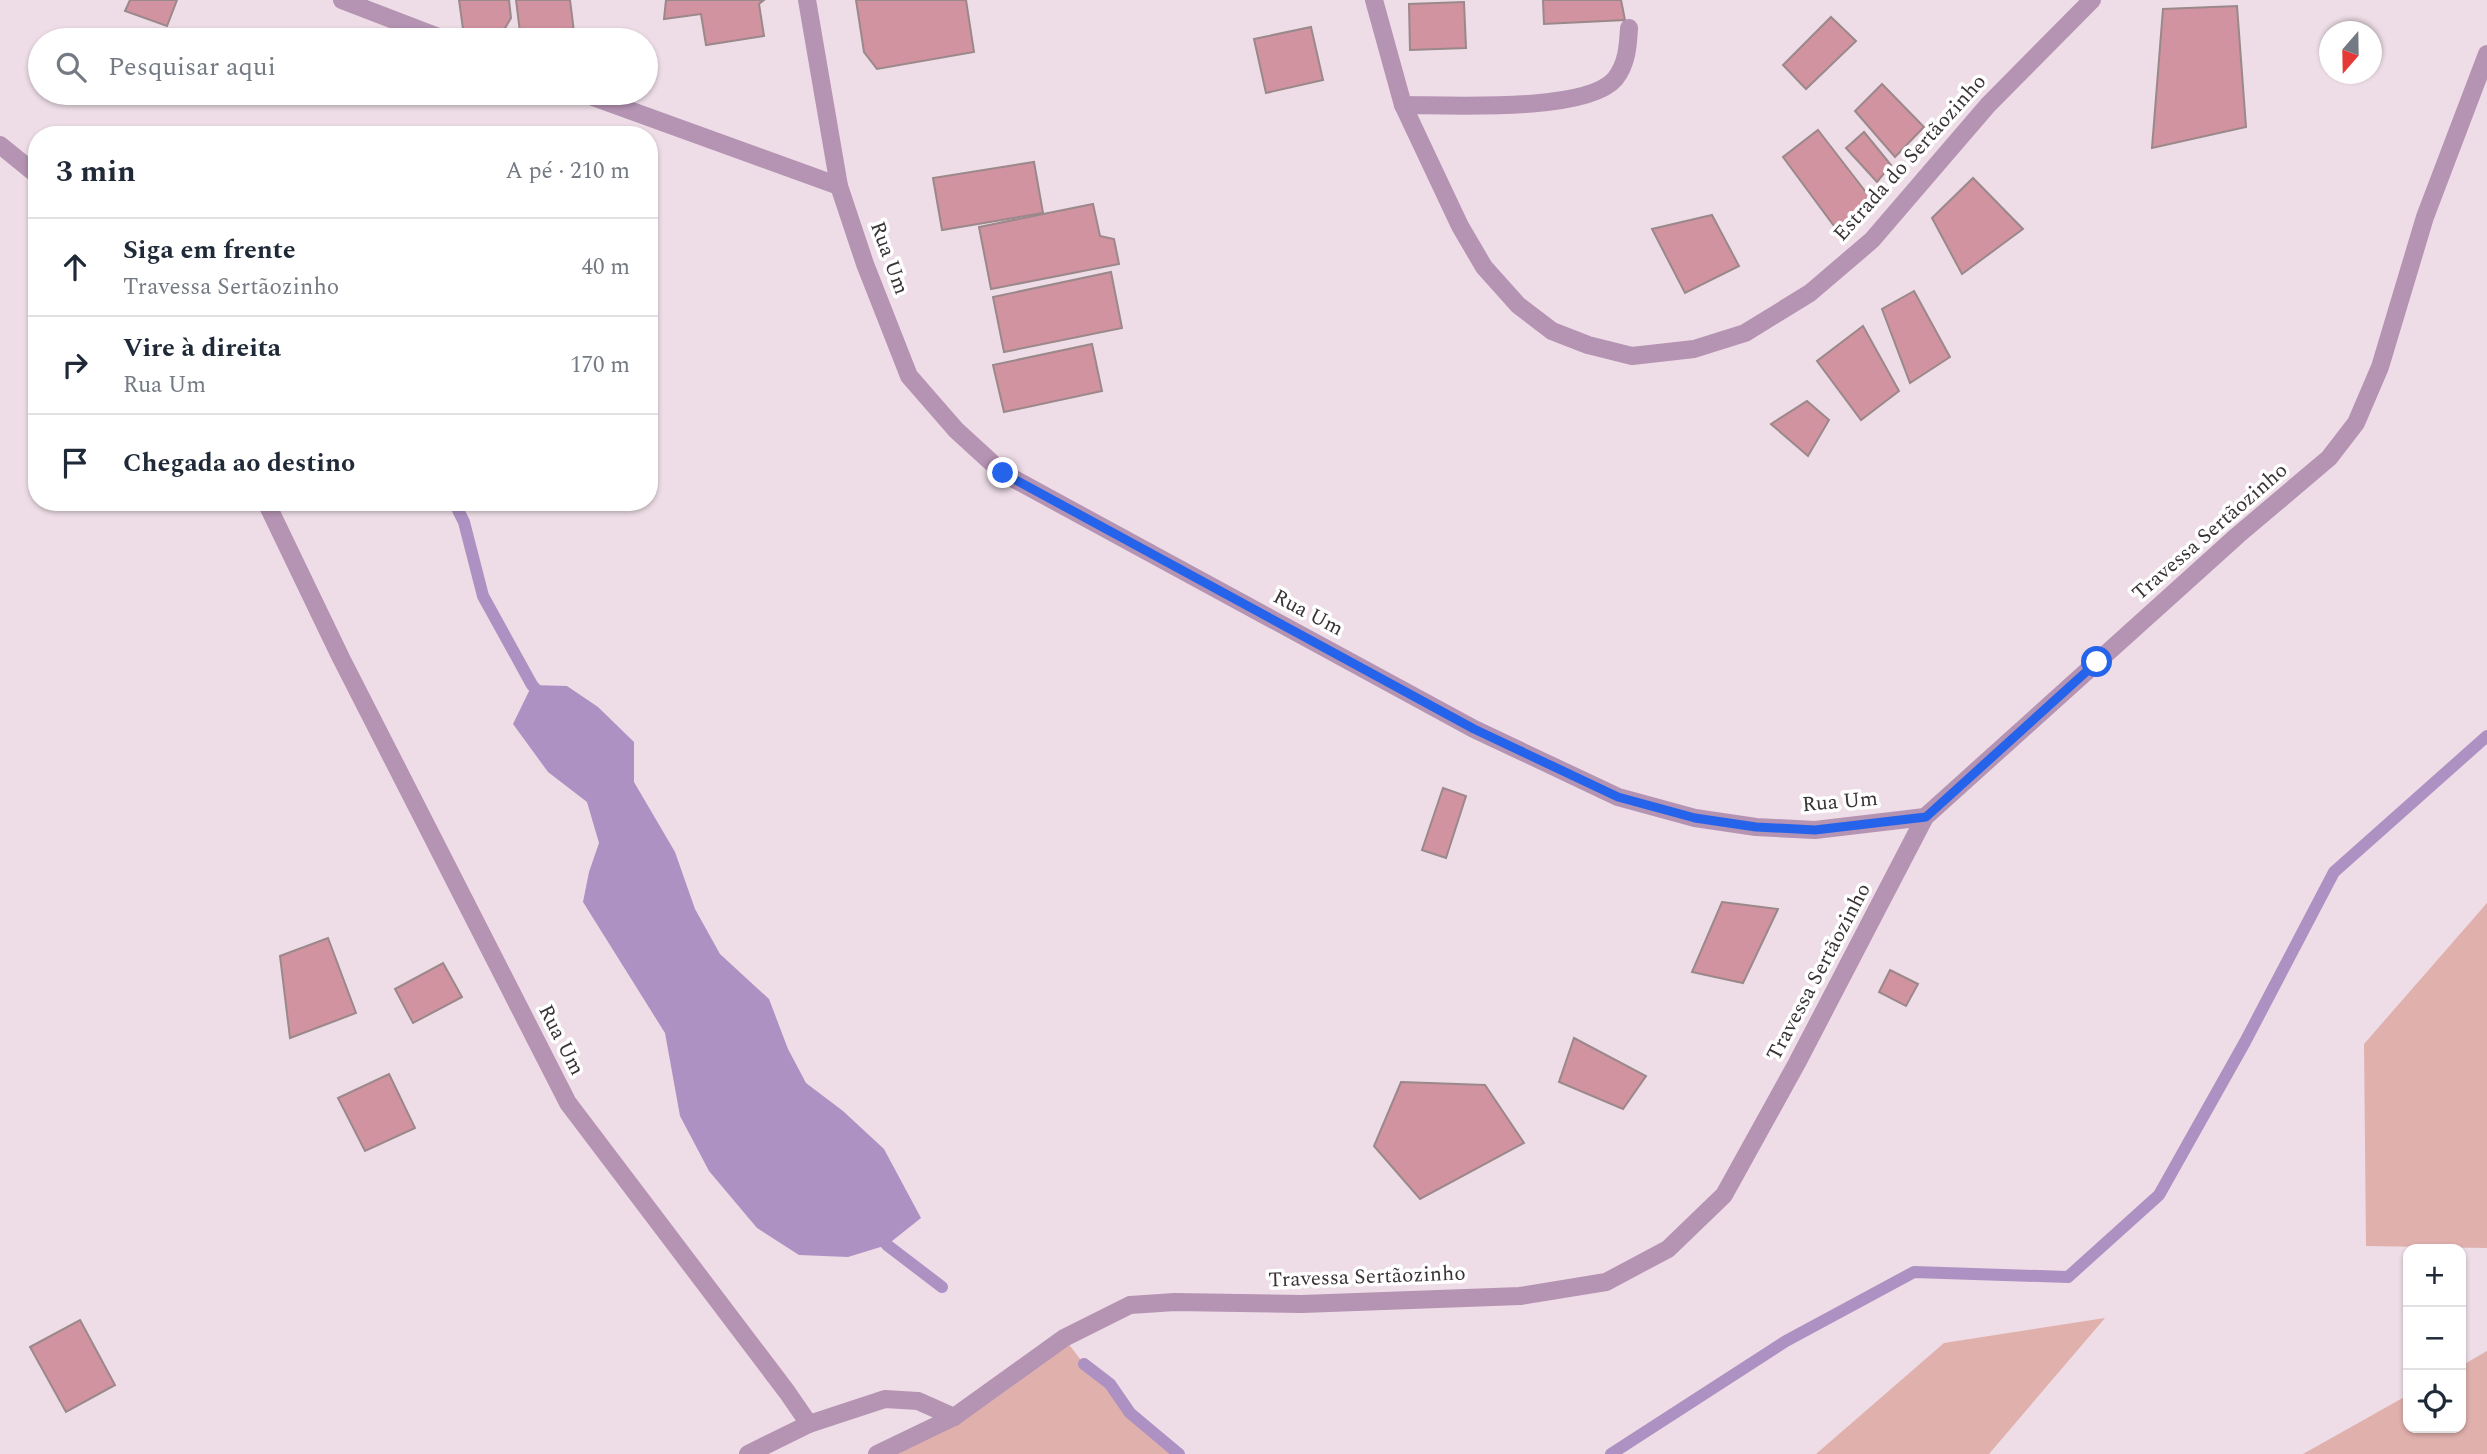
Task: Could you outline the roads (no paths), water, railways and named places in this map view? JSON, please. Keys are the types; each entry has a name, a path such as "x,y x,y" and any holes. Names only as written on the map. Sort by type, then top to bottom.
{"street":[{"path":"342,0 415,28"},
{"name":"Rua Um","path":"807,0 839,186 865,264 909,376 956,430 1003,473 1474,729 1618,797 1695,818 1756,827 1815,830 1926,817"},
{"name":"Estrada do Sertãozinho","path":"1374,0 1402,105 1466,237 1484,267 1518,305 1552,331 1588,345 1632,356 1694,349 1745,333 1810,293 1872,240 1988,104 2092,0"},
{"path":"1402,105 1526,106 1597,92 1614,80 1624,63 1628,50 1629,28"},
{"name":"Travessa Sertãozinho","path":"877,1454 954,1417 1064,1338 1130,1305 1175,1302 1303,1304 1520,1296 1606,1282 1668,1249 1724,1195 1797,1063 1926,817 2238,535 2329,458 2356,423 2380,367 2425,217 2487,54"},
{"path":"615,105 839,186"},
{"path":"0,145 28,168"},
{"name":"Rua Um","path":"270,511 341,658 568,1103 809,1424"},
{"path":"748,1454 809,1424 885,1399 918,1401 954,1417"}],"waterway":[{"path":"458,511 464,522 483,596 532,685 543,697"},
{"path":"1611,1454 1786,1341 1914,1272 2068,1277 2159,1195 2245,1042 2334,872 2487,736"},
{"path":"878,1233 887,1245 942,1287"},
{"path":"1084,1364 1110,1384 1130,1413 1179,1454"}]}
